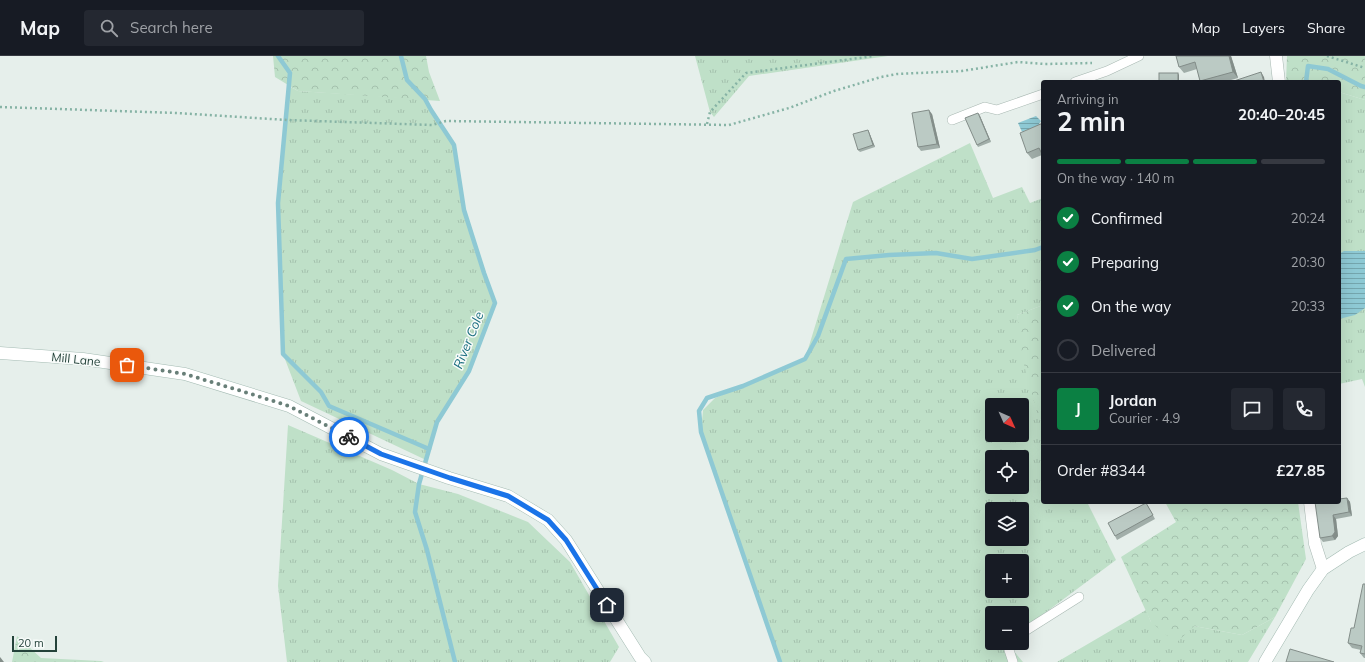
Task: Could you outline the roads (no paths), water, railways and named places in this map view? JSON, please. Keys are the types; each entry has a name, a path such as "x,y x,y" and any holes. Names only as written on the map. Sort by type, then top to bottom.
{"street":[{"path":"1276,56 1279,80"},
{"name":"Mill Lane","path":"0,353 83,358 185,374 289,406 381,454 508,496 548,520 566,540 640,657 645,662"},
{"path":"1310,504 1315,544 1323,569"},
{"path":"1265,662 1308,590 1323,569 1349,552 1365,544"}],"lane":[{"path":"1080,80 1139,56"},
{"path":"952,120 985,107 998,110 1041,95"},
{"path":"1029,628 1079,596"},
{"path":"1009,650 1013,662"}],"water":[{"path":"1036,116 1041,121 1039,125 1022,132 1018,123"},
{"path":"1344,251 1365,251 1365,308 1355,315 1341,318 1341,253"}],"waterway":[{"path":"278,56 290,73 278,203 283,354 321,392 329,406 429,449"},
{"name":"River Cole","path":"401,56 407,80 425,99 454,145 464,210 495,303 469,371 437,422 419,484 415,512 427,550 455,662"},
{"path":"1306,80 1308,66 1328,69 1365,87"},
{"path":"780,662 701,432 699,411 707,398 743,386 805,359 818,336 846,259 936,253 972,259 1035,250 1041,248"}]}
